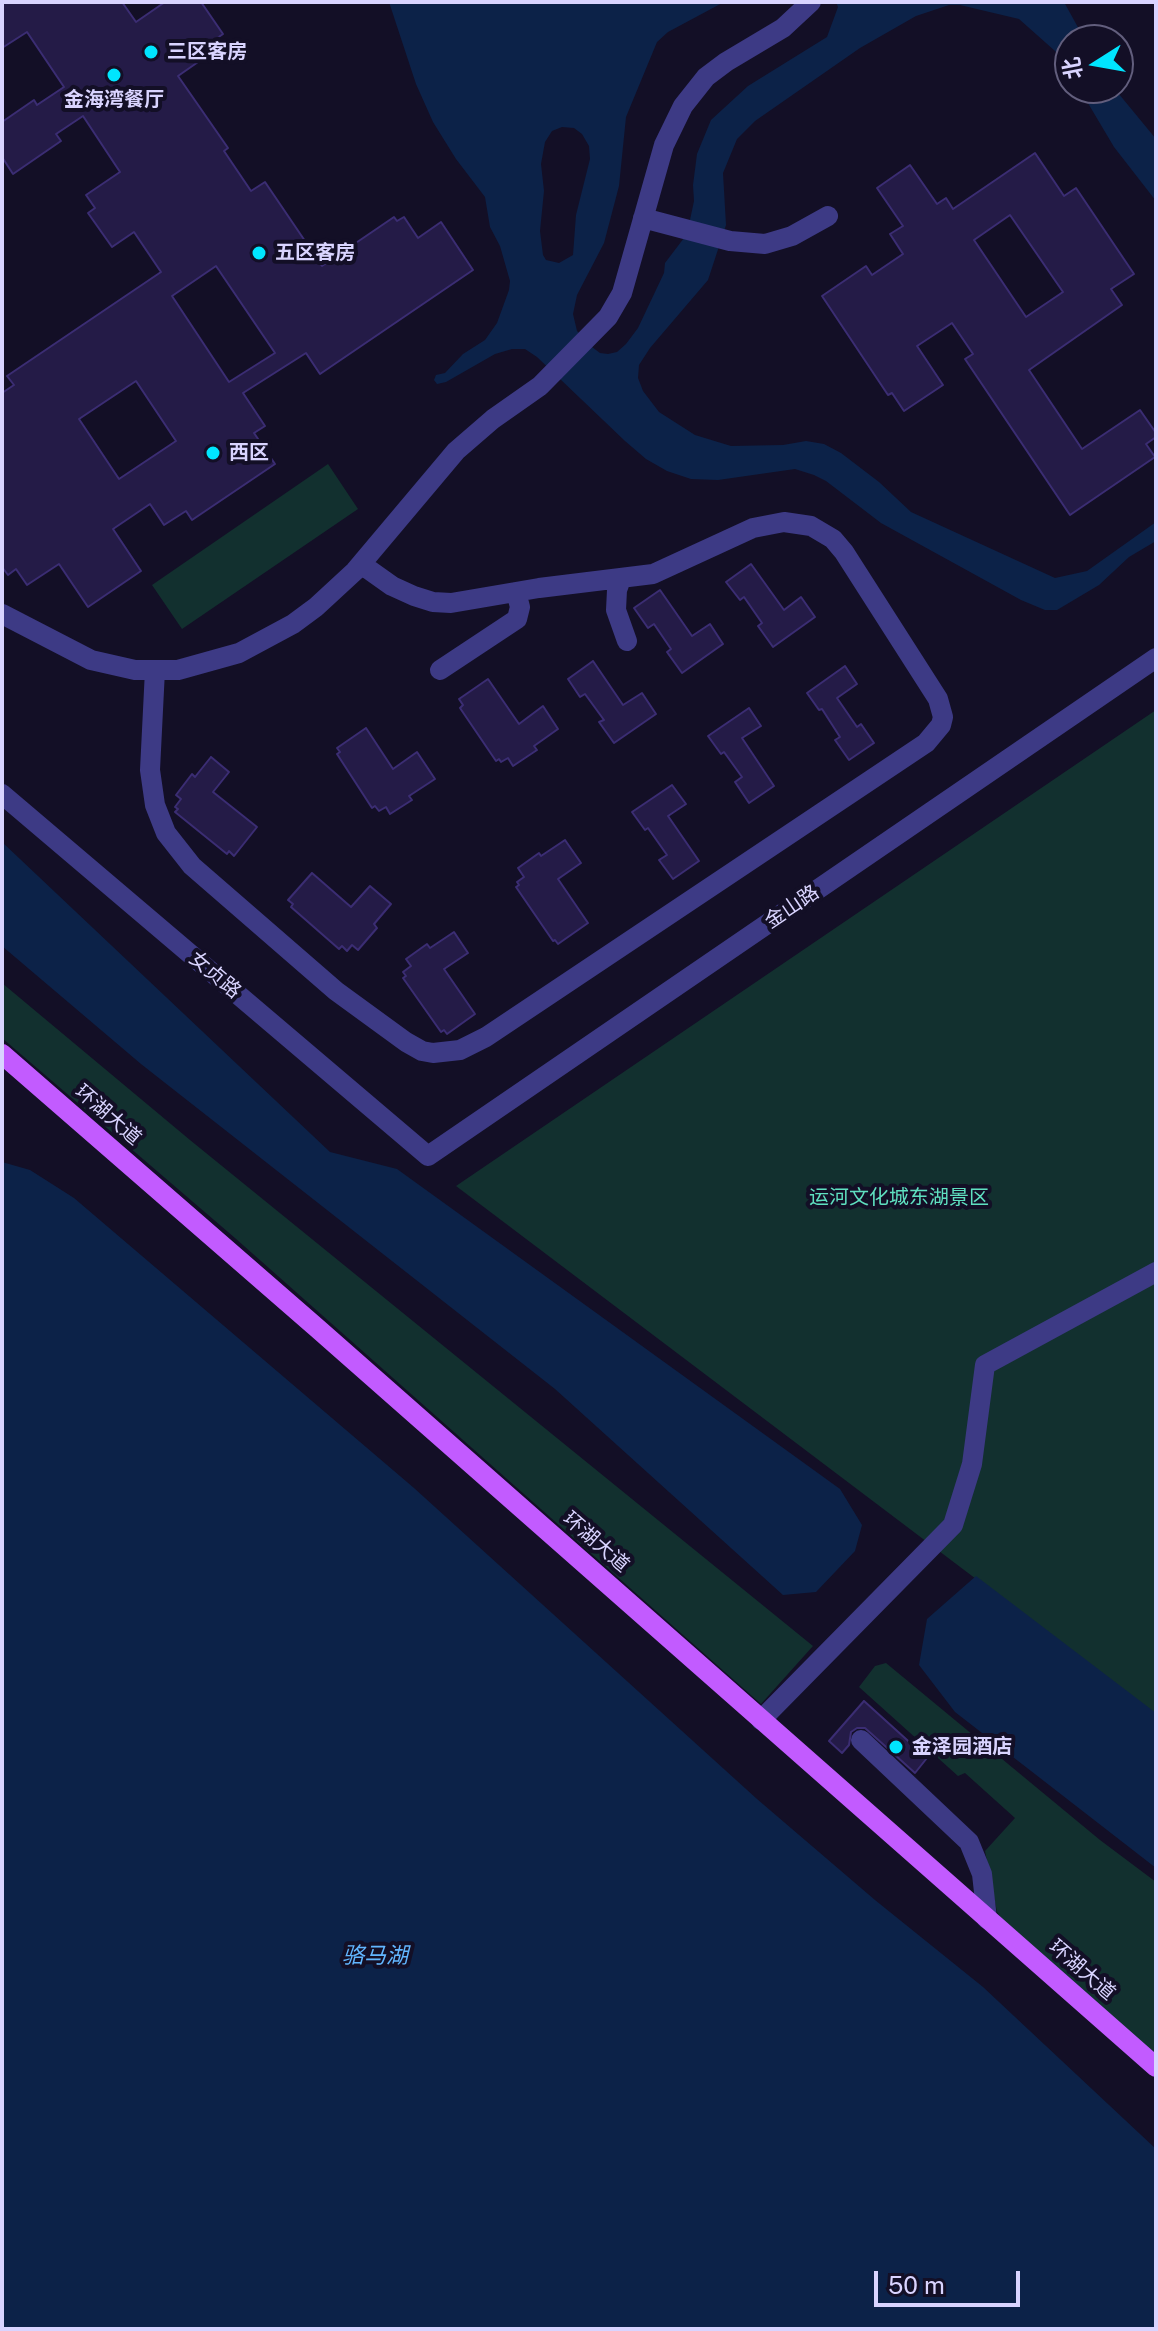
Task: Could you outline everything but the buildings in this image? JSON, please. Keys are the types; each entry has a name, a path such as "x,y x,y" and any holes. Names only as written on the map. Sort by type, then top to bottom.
{"main road":[{"name":"环湖大道","path":"2,1054 1156,2067"}],"street":[{"path":"2,614 91,660 122,668 178,670 239,653 316,607 361,564 456,451 493,419 540,386 608,317 622,293 664,145 693,90 726,62 783,28 811,2"},
{"path":"643,218 730,241 765,244 778,242 828,216"},
{"path":"155,670 150,770 155,805 166,833 192,866 336,991 422,1051 448,1053 473,1044 499,1029 926,743 941,725 942,709 934,692 844,552 821,531 799,523 768,524 722,541 653,574 451,603 433,602 392,586 361,564"},
{"path":"621,579 616,610 627,641"},
{"path":"440,670 517,619 520,607 516,592"},
{"name":"金山路","path":"428,1156 1156,658"},
{"name":"女贞路","path":"2,794 428,1156"},
{"path":"761,1720 953,1525 972,1464 985,1365 1154,1278"},
{"path":"861,1740 969,1842 982,1874 987,1919"}],"green space":[{"path":"328,464 358,509 182,629 152,585"},
{"name":"运河文化城东湖景区","path":"1156,710 1156,1715 456,1186"},
{"path":"2,983 190,1140 813,1646 761,1704 235,1238 2,1038"},
{"path":"886,1663 1100,1840 1156,1882 1156,2057 1005,1924 997,1912 985,1851 1015,1818 965,1773 958,1776 859,1687 875,1666"}],"water":[{"path":"389,2 724,2 668,32 657,42 626,117 619,186 604,243 577,295 573,314 577,331 600,353 608,354 617,352 638,328 664,273 665,263 687,234 694,201 697,154 711,120 748,86 827,37 838,7 836,2 1064,2 1076,24 1054,24 1054,50 1019,19 949,5 916,16 860,48 755,121 737,139 723,173 726,225 708,280 650,348 639,365 638,378 643,391 659,412 695,435 731,446 783,445 806,441 824,444 879,482 911,512 1055,578 1087,571 1156,522 1156,541 1129,557 1099,585 1057,610 1045,610 1021,600 881,523 814,475 795,469 718,480 691,479 667,471 646,459 625,441 525,349 495,354 437,384 434,380 436,375 445,373 463,354 485,340 497,323 510,281 500,246 490,227 485,197 433,122 416,84","holes":["562,127 574,128 589,146 590,159 576,215 573,255 559,263 546,260 540,231 544,191 541,164 545,142 552,131"]},
{"path":"1088,104 1127,104 1156,139 1156,201 1114,147"},
{"path":"2,842 330,1152 397,1169 840,1489 862,1525 855,1551 816,1592 783,1595 555,1389 141,1064 2,946"},
{"name":"骆马湖","path":"2,1162 30,1170 74,1198 414,1488 757,1799 983,1987 1156,2149 1156,2329 2,2329"},
{"path":"976,1576 1156,1713 1156,1868 955,1712 919,1665 927,1619"}],"place":[{"name":"三区客房","path":"151,52"},
{"name":"金海湾餐厅","path":"114,75"},
{"name":"五区客房","path":"259,253"},
{"name":"西区","path":"213,453"},
{"name":"金泽园酒店","path":"896,1747"}]}
